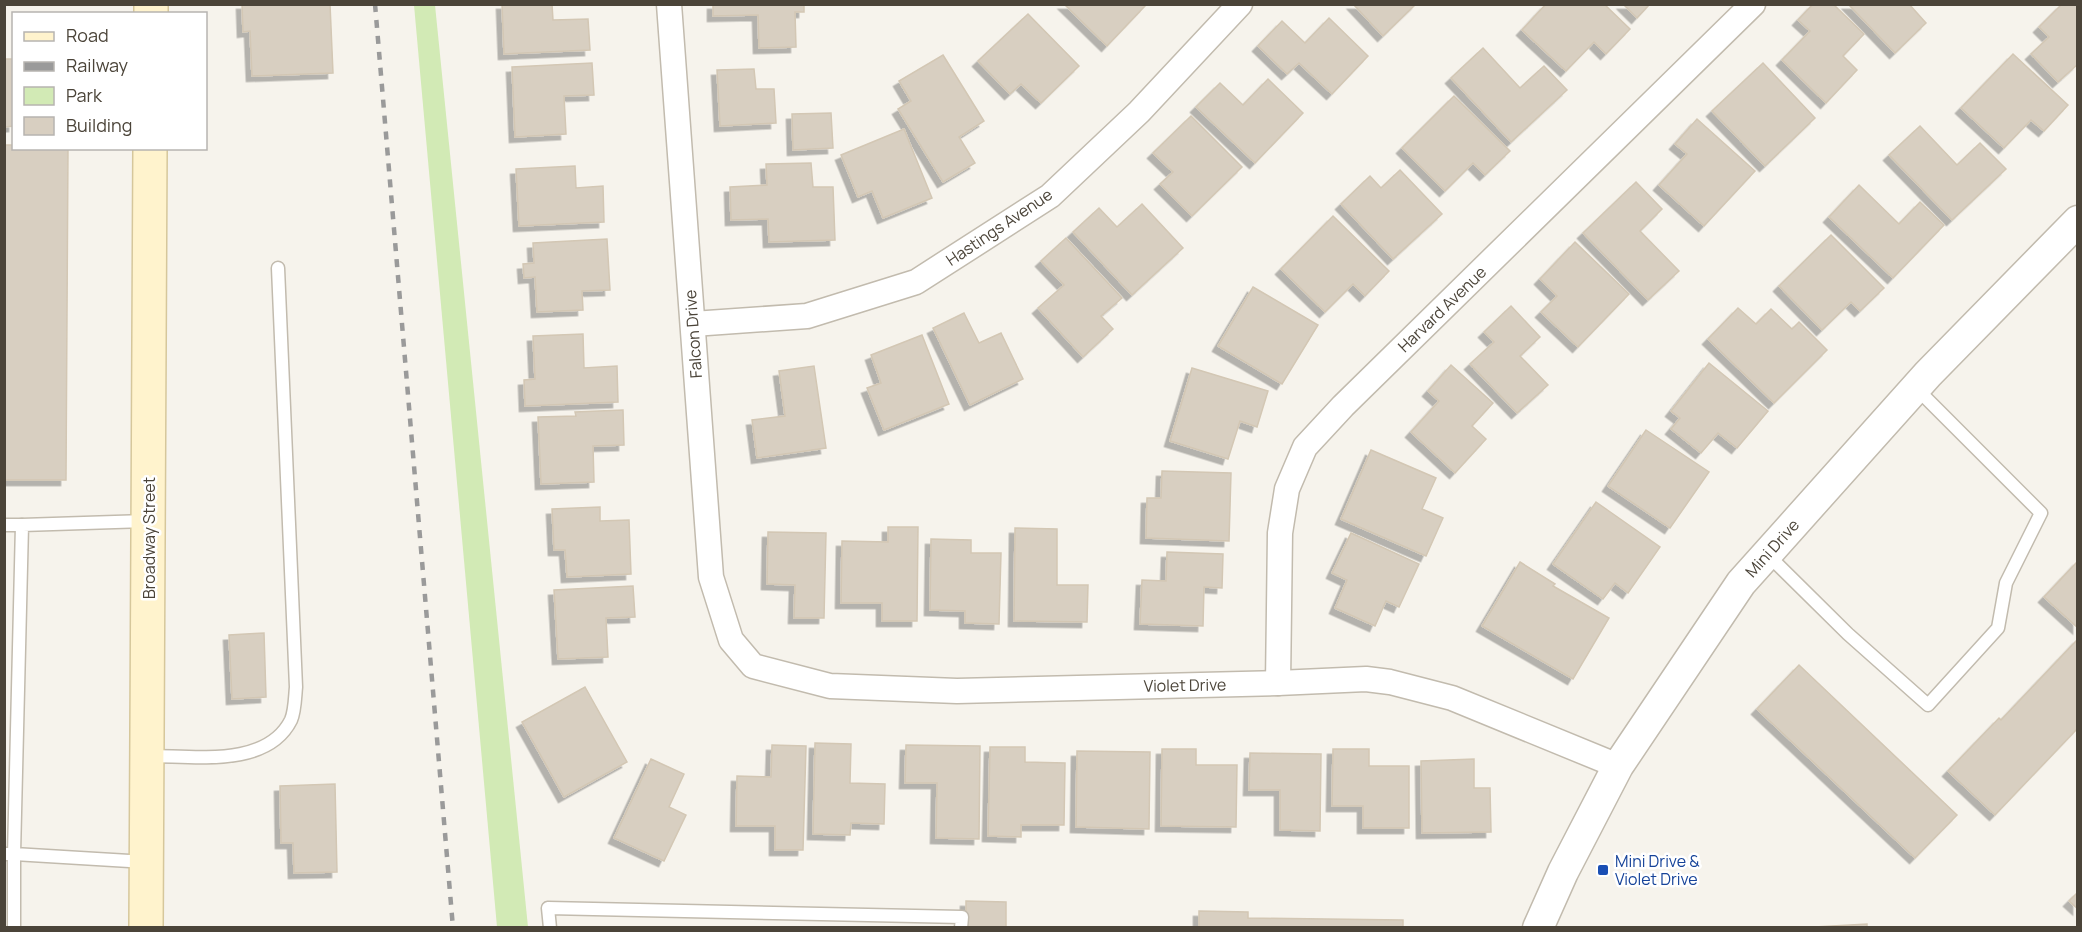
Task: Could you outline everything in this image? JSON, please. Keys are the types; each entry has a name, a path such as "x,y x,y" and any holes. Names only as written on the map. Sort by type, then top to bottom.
{"main road":[{"name":"Broadway Street","path":"146,927 150,520 150,150"}],"street":[{"name":"Falcon Drive","path":"669,4 711,577 731,640 744,656"},
{"name":"Hastings Avenue","path":"693,324 807,316 916,282 1050,196 1139,112 1240,4"},
{"name":"Harvard Avenue","path":"1278,683 1280,533 1287,489 1305,447 1342,406 1753,4"},
{"name":"Mini Drive","path":"1538,927 1563,872 1618,766 1741,583 1916,388 2078,221"},
{"name":"Violet Drive","path":"744,656 753,666 830,686 957,691 1366,679 1390,682 1452,698 1618,766"}],"lane":[{"path":"148,756 224,756 254,752 275,741 292,719 296,687 278,268"},
{"path":"1767,554 1848,634 1928,705 1998,628 2006,583 2041,513 1916,388"},
{"path":"4,525 150,520"},
{"path":"14,927 9,854 22,525"},
{"path":"9,854 147,862"},
{"path":"550,927 548,908 962,917 962,927"}],"green space":[{"path":"414,5 435,5 528,927 497,927"}],"building":[{"path":"242,4 330,4 333,73 252,76 250,31 243,32"},
{"path":"502,4 552,4 553,20 588,19 590,50 504,54"},
{"path":"713,4 804,4 804,12 795,12 796,47 759,48 758,15 713,16"},
{"path":"1064,4 1143,4 1145,6 1107,46"},
{"path":"1353,4 1416,4 1383,36"},
{"path":"1546,4 1604,4 1630,29 1606,54 1594,42 1566,71 1522,30"},
{"path":"1623,4 1650,4 1637,18"},
{"path":"1813,4 1833,4 1864,34 1843,56 1857,70 1826,103 1782,60 1810,31 1798,20"},
{"path":"1848,4 1909,4 1926,23 1895,53"},
{"path":"2062,4 2078,4 2078,64 2058,82 2031,54 2049,37 2039,27"},
{"path":"1028,14 1079,66 1041,103 1021,84 1010,94 978,61"},
{"path":"1329,18 1368,56 1332,94 1299,63 1287,74 1258,46 1282,21 1305,43"},
{"path":"1483,48 1520,88 1544,66 1567,90 1511,142 1451,78"},
{"path":"2013,54 2068,105 2044,131 2031,120 2004,148 1961,108"},
{"path":"943,55 984,121 959,137 975,163 943,182 898,109 911,101 899,81"},
{"path":"4,59 12,59 12,126 5,127"},
{"path":"592,63 594,95 564,96 566,134 515,137 512,67"},
{"path":"1763,63 1815,118 1765,166 1712,111"},
{"path":"754,69 756,89 774,89 776,123 720,126 717,70"},
{"path":"1268,79 1303,113 1255,163 1196,107 1220,83 1243,105"},
{"path":"1454,96 1510,151 1485,175 1473,163 1445,191 1402,148"},
{"path":"831,113 833,148 793,150 792,114"},
{"path":"1191,116 1242,167 1192,216 1160,184 1173,172 1153,153"},
{"path":"1697,119 1755,171 1704,226 1659,185 1687,154 1675,144"},
{"path":"1920,126 1957,165 1980,143 2006,169 1952,220 1889,155"},
{"path":"904,129 932,198 883,218 872,191 858,197 841,155"},
{"path":"4,145 12,145 12,150 68,150 66,480 4,480"},
{"path":"811,163 813,187 833,187 835,240 769,242 768,219 731,220 730,187 767,185 766,164"},
{"path":"575,166 576,188 603,186 604,222 519,226 516,169"},
{"path":"1400,170 1442,214 1393,259 1341,204 1370,176 1381,188"},
{"path":"1636,182 1662,209 1640,231 1679,271 1648,300 1583,233"},
{"path":"1859,185 1899,224 1920,202 1944,225 1893,278 1829,217"},
{"path":"1142,204 1183,248 1132,295 1073,232 1099,208 1117,227"},
{"path":"1333,216 1389,271 1365,296 1353,284 1325,312 1281,269"},
{"path":"1831,235 1884,288 1860,311 1851,302 1822,330 1779,286"},
{"path":"1066,238 1122,298 1101,316 1113,329 1083,357 1038,308 1064,285 1041,261"},
{"path":"607,239 610,290 582,291 583,310 537,312 535,277 524,278 523,264 534,263 533,243"},
{"path":"1575,242 1629,294 1578,347 1541,312 1557,296 1540,279"},
{"path":"1253,287 1318,325 1282,384 1218,346"},
{"path":"1511,306 1540,337 1520,356 1548,385 1517,413 1470,364 1494,342 1484,332"},
{"path":"1738,308 1756,324 1771,309 1792,329 1799,322 1827,350 1774,403 1708,339"},
{"path":"964,313 979,343 1001,333 1023,379 970,405 933,328"},
{"path":"583,334 584,368 617,366 618,402 525,406 524,380 535,379 533,336"},
{"path":"922,335 949,404 884,430 867,388 881,383 871,355"},
{"path":"1709,363 1768,411 1737,448 1718,433 1701,453 1671,429 1680,418 1671,411"},
{"path":"1451,365 1493,403 1472,426 1486,439 1455,473 1411,432 1439,401 1428,391"},
{"path":"814,366 826,448 757,458 752,420 785,416 779,371"},
{"path":"1192,368 1268,391 1257,427 1240,421 1228,459 1170,441"},
{"path":"623,410 624,445 593,446 594,482 541,484 538,417 576,416 575,412"},
{"path":"1646,430 1709,472 1670,528 1608,486"},
{"path":"1371,450 1436,478 1422,509 1443,518 1426,556 1341,519"},
{"path":"1162,471 1231,473 1229,541 1146,538 1147,498 1161,498"},
{"path":"1596,502 1660,547 1628,593 1615,583 1603,599 1553,564"},
{"path":"600,507 600,521 629,520 631,574 567,577 565,550 554,550 552,509"},
{"path":"888,527 918,527 917,621 882,621 882,603 841,603 842,541 888,542"},
{"path":"1015,528 1057,529 1057,585 1088,585 1087,622 1014,621"},
{"path":"768,532 826,533 824,618 794,618 795,585 767,584"},
{"path":"1351,533 1419,564 1399,607 1386,601 1375,626 1335,608 1347,580 1332,573"},
{"path":"931,539 971,540 971,553 1001,553 999,624 965,623 965,611 930,610"},
{"path":"1167,552 1223,554 1222,588 1204,587 1203,626 1140,624 1142,580 1166,581"},
{"path":"2078,561 2078,628 2044,597"},
{"path":"1520,562 1555,584 1553,586 1609,618 1573,679 1482,626"},
{"path":"633,586 635,617 606,618 608,657 558,659 554,590"},
{"path":"264,633 266,697 232,699 229,635"},
{"path":"2078,639 2078,728 1995,815 1948,771 1999,718 2001,720"},
{"path":"1799,665 1957,815 1915,858 1757,709"},
{"path":"585,687 627,762 564,797 522,722"},
{"path":"815,743 851,744 850,783 885,784 884,824 851,823 850,835 813,834"},
{"path":"772,745 806,746 803,850 775,850 775,826 736,826 737,776 771,777"},
{"path":"906,745 980,746 979,839 936,838 937,783 905,783"},
{"path":"990,747 1025,747 1025,762 1065,763 1064,825 1021,825 1021,837 988,836"},
{"path":"1162,749 1196,749 1196,765 1237,765 1236,827 1161,826"},
{"path":"1333,749 1369,749 1369,766 1409,766 1409,828 1363,828 1363,806 1332,806"},
{"path":"1077,751 1150,752 1149,829 1076,827"},
{"path":"1250,753 1321,754 1320,831 1280,830 1280,790 1249,790"},
{"path":"651,759 684,774 669,807 686,815 664,861 614,838"},
{"path":"1474,759 1474,788 1490,788 1491,832 1422,833 1421,761"},
{"path":"335,784 337,872 294,873 293,843 281,843 280,786"},
{"path":"2078,892 2078,909 2069,901"},
{"path":"966,901 1006,902 1006,928 966,928"},
{"path":"1199,911 1248,912 1248,918 1403,920 1403,928 1199,928"},
{"path":"1867,924 1867,928 1796,928"}],"railway":[{"path":"375,4 453,928"}],"place":[{"name":"Mini Drive & Violet Drive","path":"1603,870"}]}
